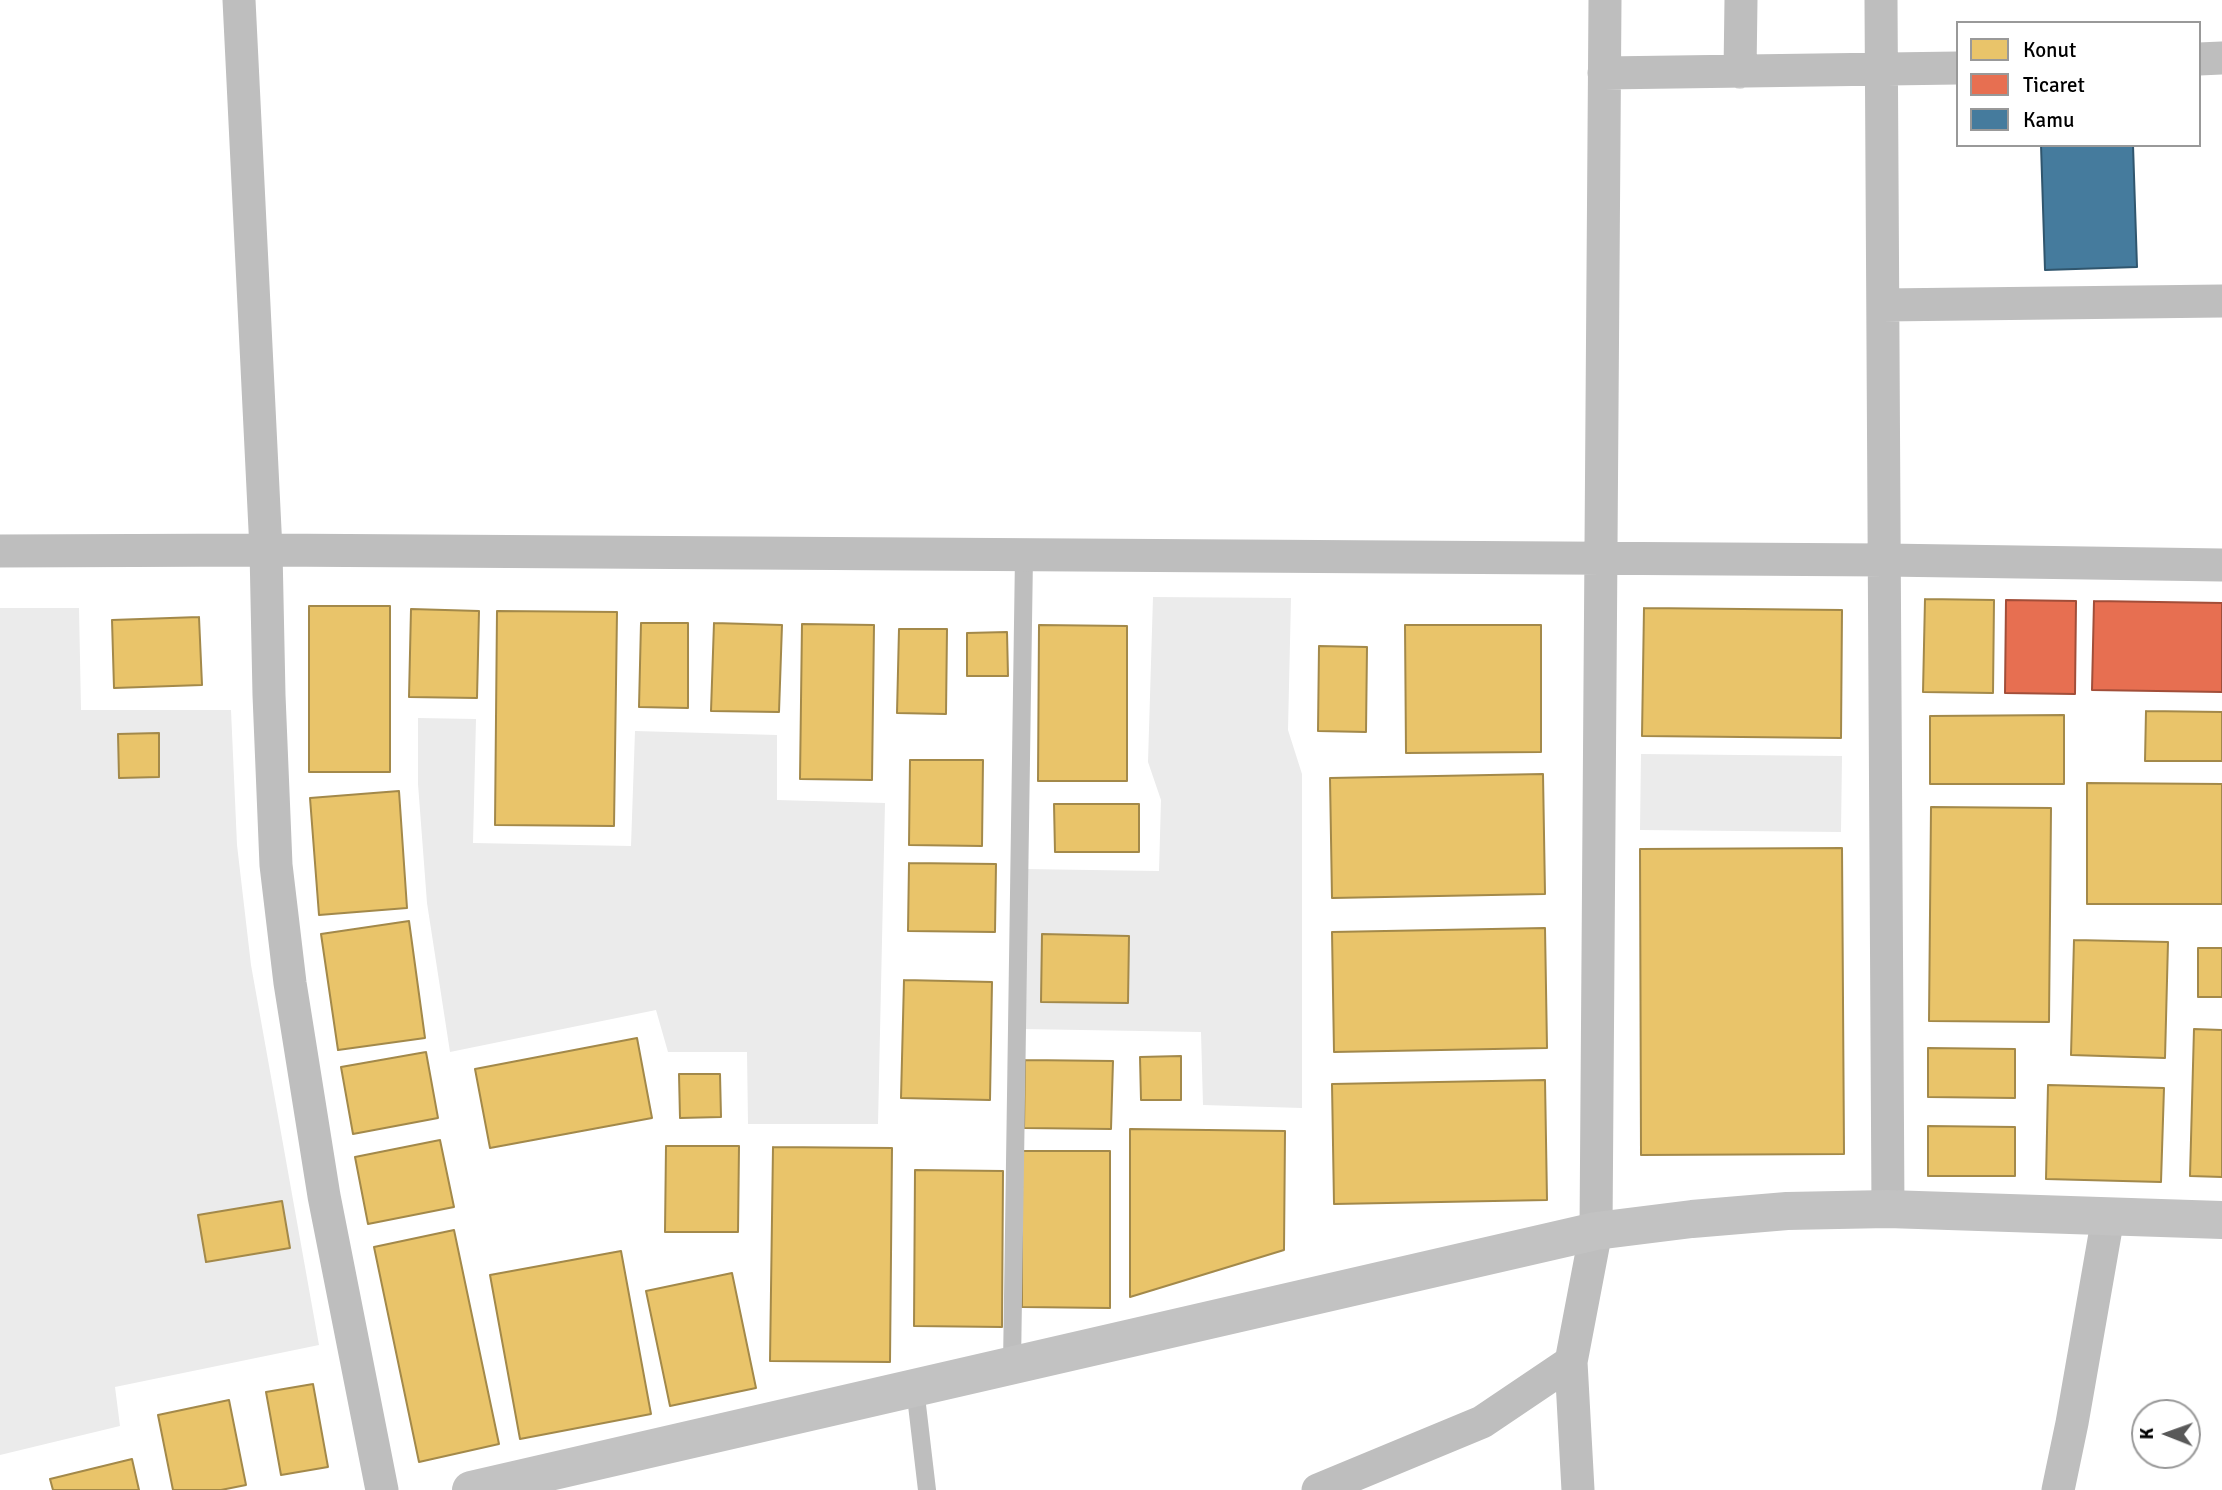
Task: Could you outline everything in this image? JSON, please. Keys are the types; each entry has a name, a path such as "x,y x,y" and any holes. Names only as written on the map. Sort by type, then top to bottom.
{"main road":[{"path":"471,1490 1596,1231 1787,1210 1888,1209 2222,1220"}],"street":[{"path":"239,0 266,550 272,797 283,928 324,1196 382,1490"},
{"path":"1578,1490 1571,1362 1596,1231 1605,0"},
{"path":"1741,0 1741,72"},
{"path":"1881,0 1888,1209"},
{"path":"2201,59 2222,58"},
{"path":"1605,73 1956,68"},
{"path":"1883,305 2222,301"},
{"path":"0,551 266,550 1600,558 2222,565"},
{"path":"2058,1490 2108,1217"},
{"path":"1318,1490 1482,1422 1571,1362"}],"lane":[{"path":"1012,1365 1024,556"},
{"path":"915,1388 927,1490"}],"shaded area":[{"path":"1153,597 1291,598 1288,730 1302,774 1302,1108 1203,1105 1201,1032 1022,1029 1023,869 1159,871 1161,800 1148,762"},
{"path":"0,608 79,608 81,710 231,710 237,845 251,965 319,1345 115,1387 120,1426 0,1455"},
{"path":"418,718 476,719 473,843 631,846 635,731 777,735 777,800 885,803 878,1124 748,1124 747,1052 668,1052 656,1010 450,1052 427,903 418,784"},
{"path":"1641,754 1842,756 1841,832 1640,830"}],"building: Konut":[{"path":"1925,599 1994,600 1993,693 1923,692"},
{"path":"309,606 390,606 390,772 309,772"},
{"path":"1644,608 1842,610 1841,738 1642,736"},
{"path":"411,609 479,611 477,698 409,697"},
{"path":"497,611 617,612 614,826 495,825"},
{"path":"199,617 202,685 114,688 112,620"},
{"path":"641,623 688,623 688,708 639,707"},
{"path":"714,623 782,625 779,712 711,711"},
{"path":"802,624 874,625 872,780 800,779"},
{"path":"1039,625 1127,626 1127,781 1038,781"},
{"path":"1405,625 1541,625 1541,752 1406,753"},
{"path":"899,629 947,629 946,714 897,713"},
{"path":"1007,632 1008,676 967,676 967,633"},
{"path":"1319,646 1367,647 1366,732 1318,731"},
{"path":"2146,711 2222,712 2222,761 2145,761"},
{"path":"2064,715 2064,784 1930,784 1930,716"},
{"path":"159,733 159,777 119,778 118,734"},
{"path":"910,760 983,760 982,846 909,845"},
{"path":"1543,774 1545,894 1332,898 1330,778"},
{"path":"2087,783 2222,784 2222,904 2087,904"},
{"path":"399,791 407,908 319,915 310,798"},
{"path":"1054,804 1139,804 1139,852 1055,852"},
{"path":"1931,807 2051,808 2049,1022 1929,1021"},
{"path":"1842,848 1844,1154 1641,1155 1640,849"},
{"path":"909,863 996,864 995,932 908,931"},
{"path":"409,921 425,1038 338,1050 321,934"},
{"path":"1545,928 1547,1048 1334,1052 1332,932"},
{"path":"1042,934 1129,936 1128,1003 1041,1002"},
{"path":"2074,940 2168,942 2165,1058 2071,1055"},
{"path":"2198,948 2222,948 2222,997 2198,997"},
{"path":"904,980 992,982 990,1100 901,1098"},
{"path":"2194,1029 2222,1030 2222,1177 2190,1176"},
{"path":"637,1038 652,1118 490,1148 475,1069"},
{"path":"1928,1048 2015,1049 2015,1098 1928,1097"},
{"path":"426,1052 438,1118 353,1134 341,1067"},
{"path":"1181,1056 1181,1100 1141,1100 1140,1057"},
{"path":"1025,1060 1113,1061 1111,1129 1024,1128"},
{"path":"679,1074 720,1074 721,1117 680,1118"},
{"path":"1545,1080 1547,1200 1334,1204 1332,1084"},
{"path":"2048,1085 2164,1088 2161,1182 2046,1179"},
{"path":"1928,1126 2015,1127 2015,1176 1928,1176"},
{"path":"1130,1129 1285,1131 1284,1250 1130,1297"},
{"path":"440,1140 454,1207 368,1224 355,1157"},
{"path":"666,1146 739,1146 738,1232 665,1232"},
{"path":"773,1147 892,1148 890,1362 770,1361"},
{"path":"1022,1151 1110,1151 1110,1308 1022,1307"},
{"path":"915,1170 1003,1171 1002,1327 914,1326"},
{"path":"282,1201 290,1248 206,1262 198,1215"},
{"path":"454,1230 499,1444 419,1462 374,1247"},
{"path":"621,1251 651,1414 520,1439 490,1275"},
{"path":"732,1273 756,1388 670,1406 646,1291"},
{"path":"313,1384 328,1467 281,1475 266,1392"},
{"path":"229,1400 246,1485 221,1490 173,1490 158,1415"},
{"path":"132,1459 139,1490 53,1490 50,1479"}],"building: Ticaret":[{"path":"2006,600 2076,601 2075,694 2005,693"},
{"path":"2094,601 2222,603 2222,692 2092,690"}],"building: Kamu":[{"path":"2041,147 2133,147 2137,267 2045,270"}]}
